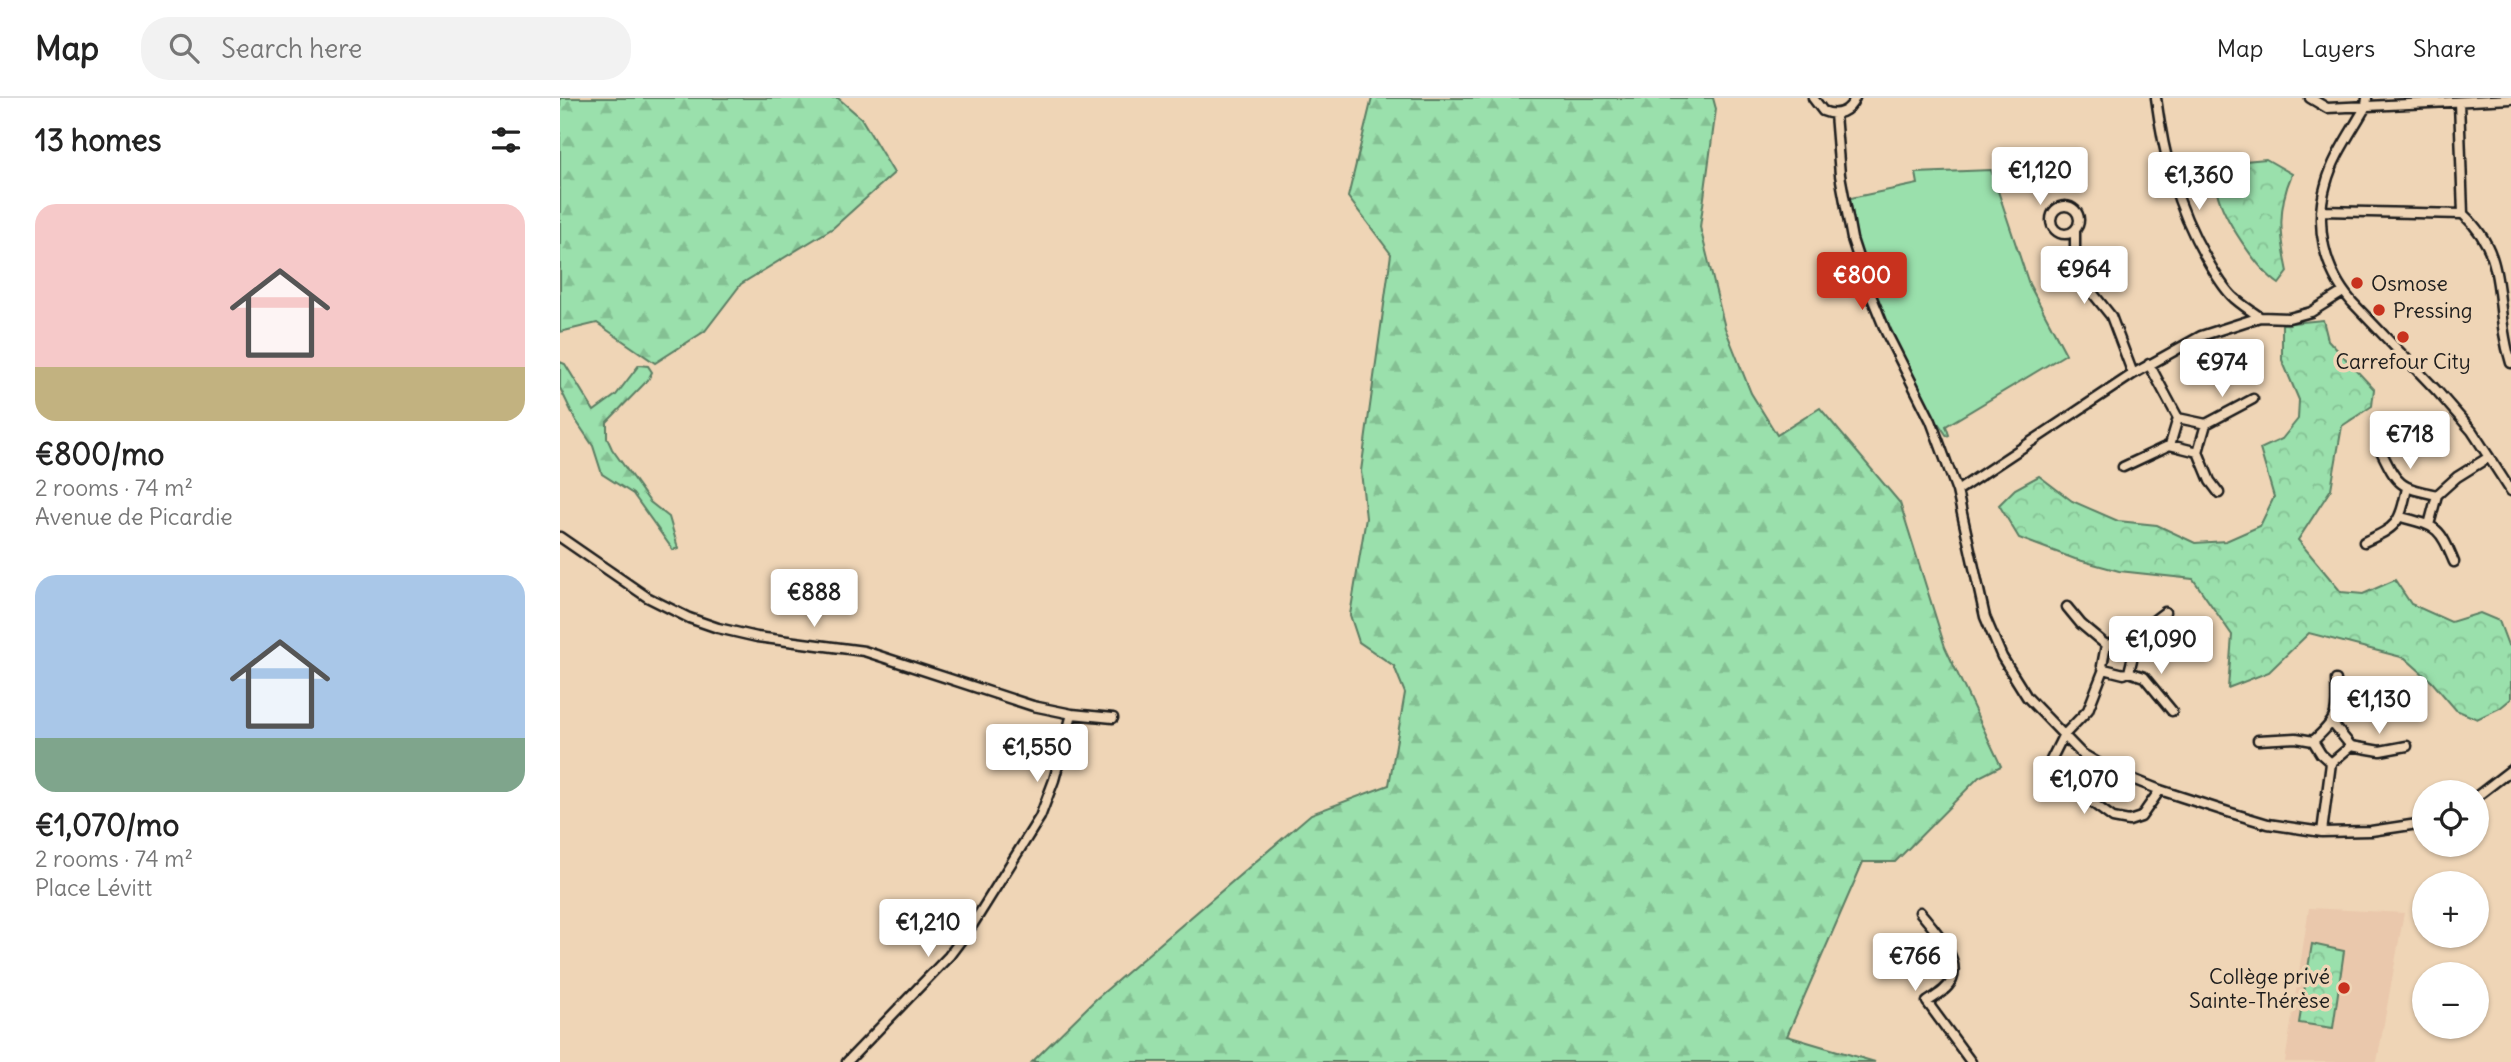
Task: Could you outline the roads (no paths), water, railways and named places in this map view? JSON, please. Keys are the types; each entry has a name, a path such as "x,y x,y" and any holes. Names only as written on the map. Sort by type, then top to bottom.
{"street":[{"path":"1813,98 1823,111 1835,114 1847,109 1855,98"},
{"path":"2156,98 2169,172 2186,218 2223,284 2234,297 2260,317"},
{"path":"2310,98 2328,108 2366,102 2511,99"},
{"path":"2366,102 2326,184 2321,211 2323,246 2329,266 2343,292 2472,431 2511,491"},
{"path":"2459,102 2463,214"},
{"path":"1835,114 1840,175 1852,239 1868,288 1886,332 1931,421 1957,491 1985,617 2002,657 2027,696 2081,753 2160,790 2268,824 2322,832 2371,831 2412,824"},
{"path":"2321,211 2463,214 2479,225 2492,240 2502,259 2507,278 2505,332 2511,363"},
{"path":"2075,231 2074,254 2082,281 2111,316 2133,374"},
{"path":"1957,491 2133,374 2201,336 2260,317 2289,318 2311,312 2343,292"},
{"path":"2149,364 2178,418 2170,445"},
{"path":"2178,418 2206,424 2253,399"},
{"path":"2206,424 2199,452 2210,481 2219,493"},
{"path":"2123,467 2170,445 2199,452"},
{"path":"2381,451 2393,475 2407,488 2437,495"},
{"path":"2429,525 2437,495 2457,477 2489,457"},
{"path":"2364,542 2388,531 2400,517 2407,488"},
{"path":"2400,517 2429,525 2443,536 2454,562"},
{"path":"560,537 647,597 689,618 718,628 757,637 864,651 1033,706 1072,714 1113,718"},
{"path":"2067,607 2081,624 2106,645"},
{"path":"2131,645 2144,628 2165,612"},
{"path":"2106,645 2102,666 2104,669 2088,710 2063,736 2051,760 2055,775 2113,818 2129,821 2141,817 2160,790"},
{"path":"2106,645 2131,645"},
{"path":"2129,672 2134,652 2131,645"},
{"path":"2104,669 2144,677 2172,711"},
{"path":"2313,741 2333,724 2336,680"},
{"path":"847,1062 949,956 973,924 1040,817 1055,780 1072,714"},
{"path":"2333,724 2351,746 2380,751 2407,746"},
{"path":"2258,740 2296,738 2313,741 2331,763"},
{"path":"2322,832 2331,763 2351,746"},
{"path":"2489,787 2511,770"},
{"path":"1920,912 1947,946 1954,970 1946,989 1927,1002 1971,1062"}],"place":[{"name":"Osmose","path":"2357,283"},
{"name":"Pressing","path":"2379,310"},
{"name":"Carrefour City","path":"2403,337"},
{"name":"Collège privé Sainte-Thérèse","path":"2344,988"}]}
